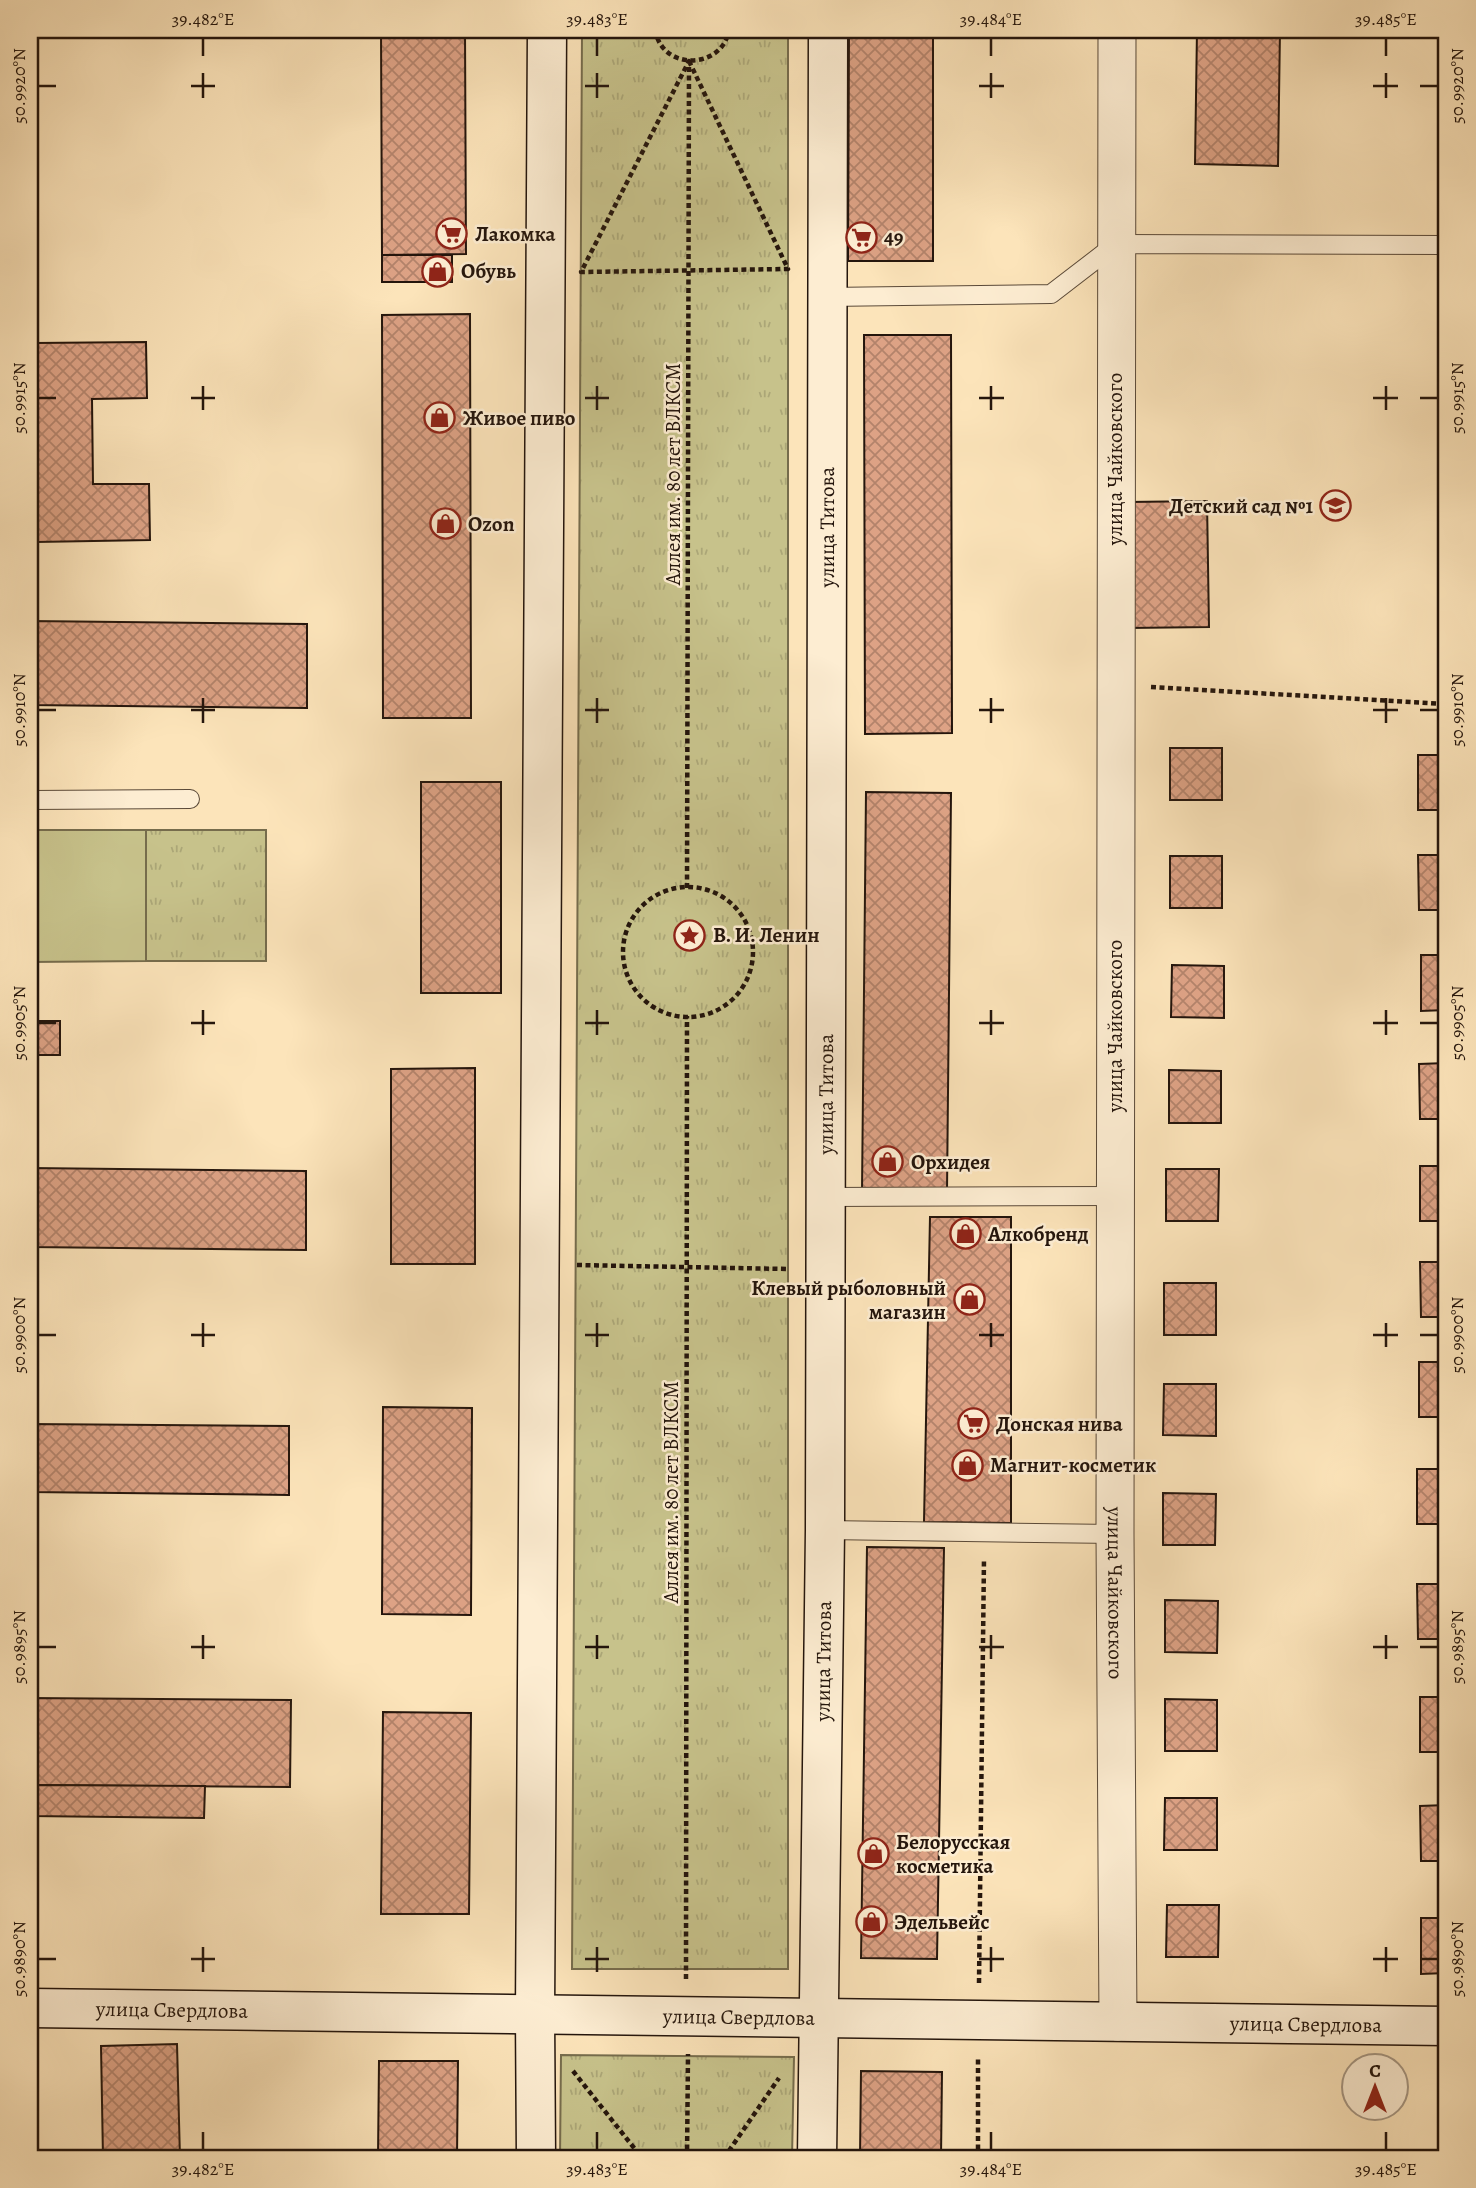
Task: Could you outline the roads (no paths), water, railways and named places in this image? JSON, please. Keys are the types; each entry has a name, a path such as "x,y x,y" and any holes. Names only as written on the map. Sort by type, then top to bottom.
{"street":[{"path":"536,2158 547,30"},
{"name":"улица Титова","path":"817,2158 825,1530 828,30"},
{"name":"улица Чайковского","path":"1117,30 1115,1534 1118,2022"},
{"name":"улица Свердлова","path":"30,2008 1446,2026"}],"lane":[{"path":"827,297 1051,294 1116,244 1446,245"},
{"path":"30,800 190,799"},
{"path":"826,1198 1115,1196"},
{"path":"825,1530 1115,1534"}],"place":[{"name":"Лакомка","path":"452,234"},
{"name":"49","path":"861,237"},
{"name":"Обувь","path":"438,271"},
{"name":"Живое пиво","path":"440,418"},
{"name":"Детский сад №1","path":"1336,506"},
{"name":"Ozon","path":"445,524"},
{"name":"В. И. Ленин","path":"690,935"},
{"name":"Орхидея","path":"888,1162"},
{"name":"Алкобренд","path":"965,1234"},
{"name":"Клевый рыболовный магазин","path":"969,1300"},
{"name":"Донская нива","path":"973,1424"},
{"name":"Магнит-косметик","path":"967,1465"},
{"name":"Белорусская косметика","path":"873,1854"},
{"name":"Эдельвейс","path":"871,1922"}]}
